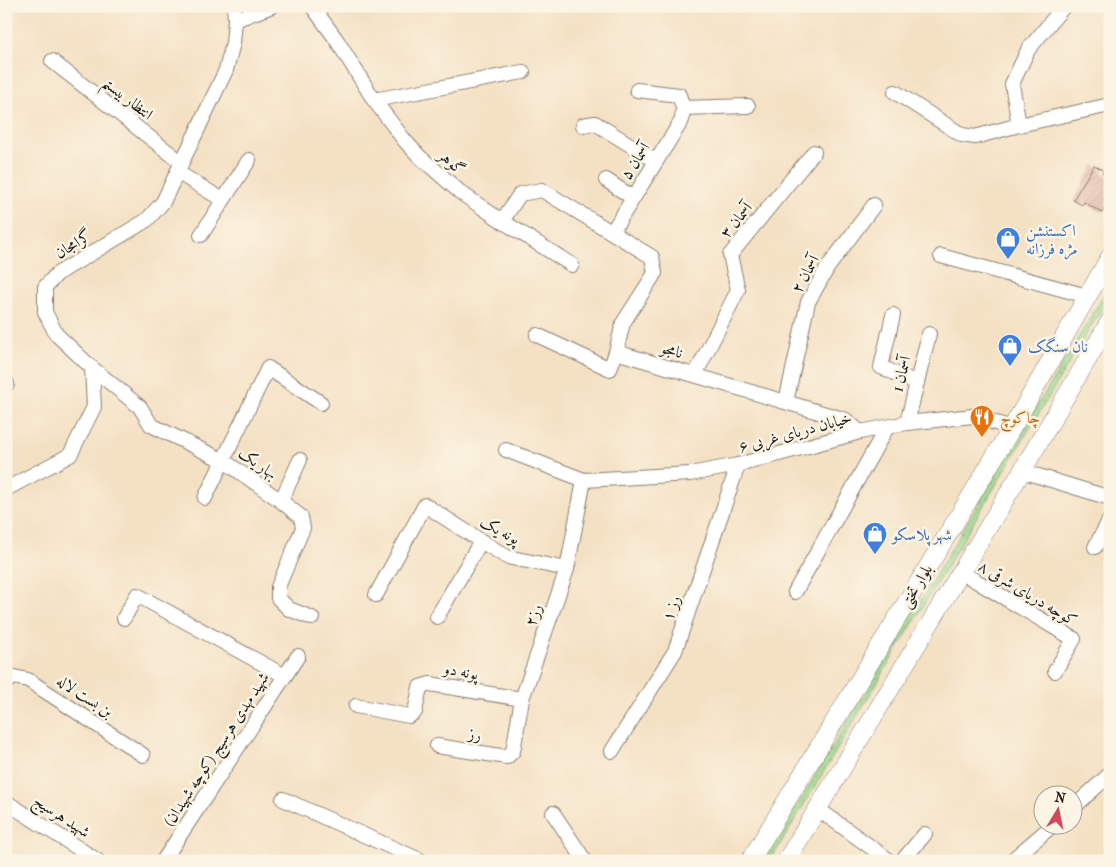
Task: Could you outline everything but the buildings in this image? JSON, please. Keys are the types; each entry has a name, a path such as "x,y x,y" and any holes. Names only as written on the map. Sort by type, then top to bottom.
{"main road":[{"name":"بلوار تختی","path":"750,861 1012,428 1110,257"},
{"name":"بلوار تختی","path":"786,861 1022,471 1110,321"}],"street":[{"path":"234,13 272,6"},
{"name":"گوهر","path":"312,6 336,39 374,100 405,141 420,157 461,193 572,265"},
{"path":"1019,125 1012,84 1028,50 1064,6"},
{"name":"گرامجان","path":"92,368 56,334 45,312 45,287 57,274 147,220 163,202 226,70 233,43 234,13"},
{"name":"انتظار بیستم","path":"52,61 180,167 223,200"},
{"path":"374,100 523,72"},
{"path":"637,90 679,95 683,108 748,106"},
{"path":"895,92 962,135 976,137 1019,125 1110,105"},
{"name":"آسمان ۵","path":"612,232 682,120 683,108"},
{"path":"583,125 595,124 656,162"},
{"name":"آسمان ۳","path":"695,375 738,290 730,255 814,152"},
{"path":"201,235 249,160"},
{"path":"606,180 633,198"},
{"path":"502,221 520,194 542,190 652,257 655,273 623,323 610,369 537,335"},
{"name":"آسمان ۲","path":"786,402 808,302 828,267 874,205"},
{"path":"941,256 1088,296"},
{"path":"894,315 881,367 917,383"},
{"name":"آسمان 1","path":"907,423 929,334"},
{"name":"نامجو","path":"616,352 846,420 860,432"},
{"path":"7,488 70,455 94,407 92,368"},
{"name":"بهار یک","path":"92,368 140,407 151,425 224,461 281,500 300,517 303,528 278,587 278,598 289,609 312,618"},
{"path":"205,498 268,368 321,402"},
{"name":"خیابان دریای غربی ۶","path":"584,480 690,474 738,465 860,432 907,423 973,416 1012,428"},
{"path":"795,592 888,427"},
{"path":"506,450 584,480"},
{"path":"281,500 300,460"},
{"name":"رز ۱","path":"612,751 674,652 738,465"},
{"path":"1022,471 1110,498"},
{"name":"رز۲","path":"507,757 513,751 522,700 567,569 584,480"},
{"name":"پونه یک","path":"376,595 425,505 507,557 567,569"},
{"path":"1095,547 1110,519"},
{"path":"436,617 481,541"},
{"name":"کوچه دریای شرقی ۸","path":"961,572 1074,639 1055,671"},
{"path":"124,618 137,595 285,676"},
{"name":"شهید مهدی هرسیج (کوچه شهیدان)","path":"163,861 298,656"},
{"name":"بن بست لاله","path":"6,682 14,677 28,680 144,755"},
{"name":"پونه دو","path":"356,706 409,716 415,712 420,687 430,684 522,700"},
{"name":"رز","path":"437,746 507,757"},
{"path":"1084,798 1110,774"},
{"path":"282,799 422,861"},
{"name":"شهید هرسیج","path":"6,802 98,861"},
{"path":"818,808 890,861"},
{"path":"553,813 585,861"},
{"path":"902,861 925,834"},
{"path":"1011,861 1042,834"}],"green space":[{"path":"1110,285 1110,295 770,861 764,861"}],"place":[{"name":"اکستنشن مژه فرزانه","path":"1008,260"},
{"name":"نان سنگک","path":"1010,367"},
{"name":"چاکوچ","path":"982,438"},
{"name":"شهر پلاسکو","path":"875,555"}]}
